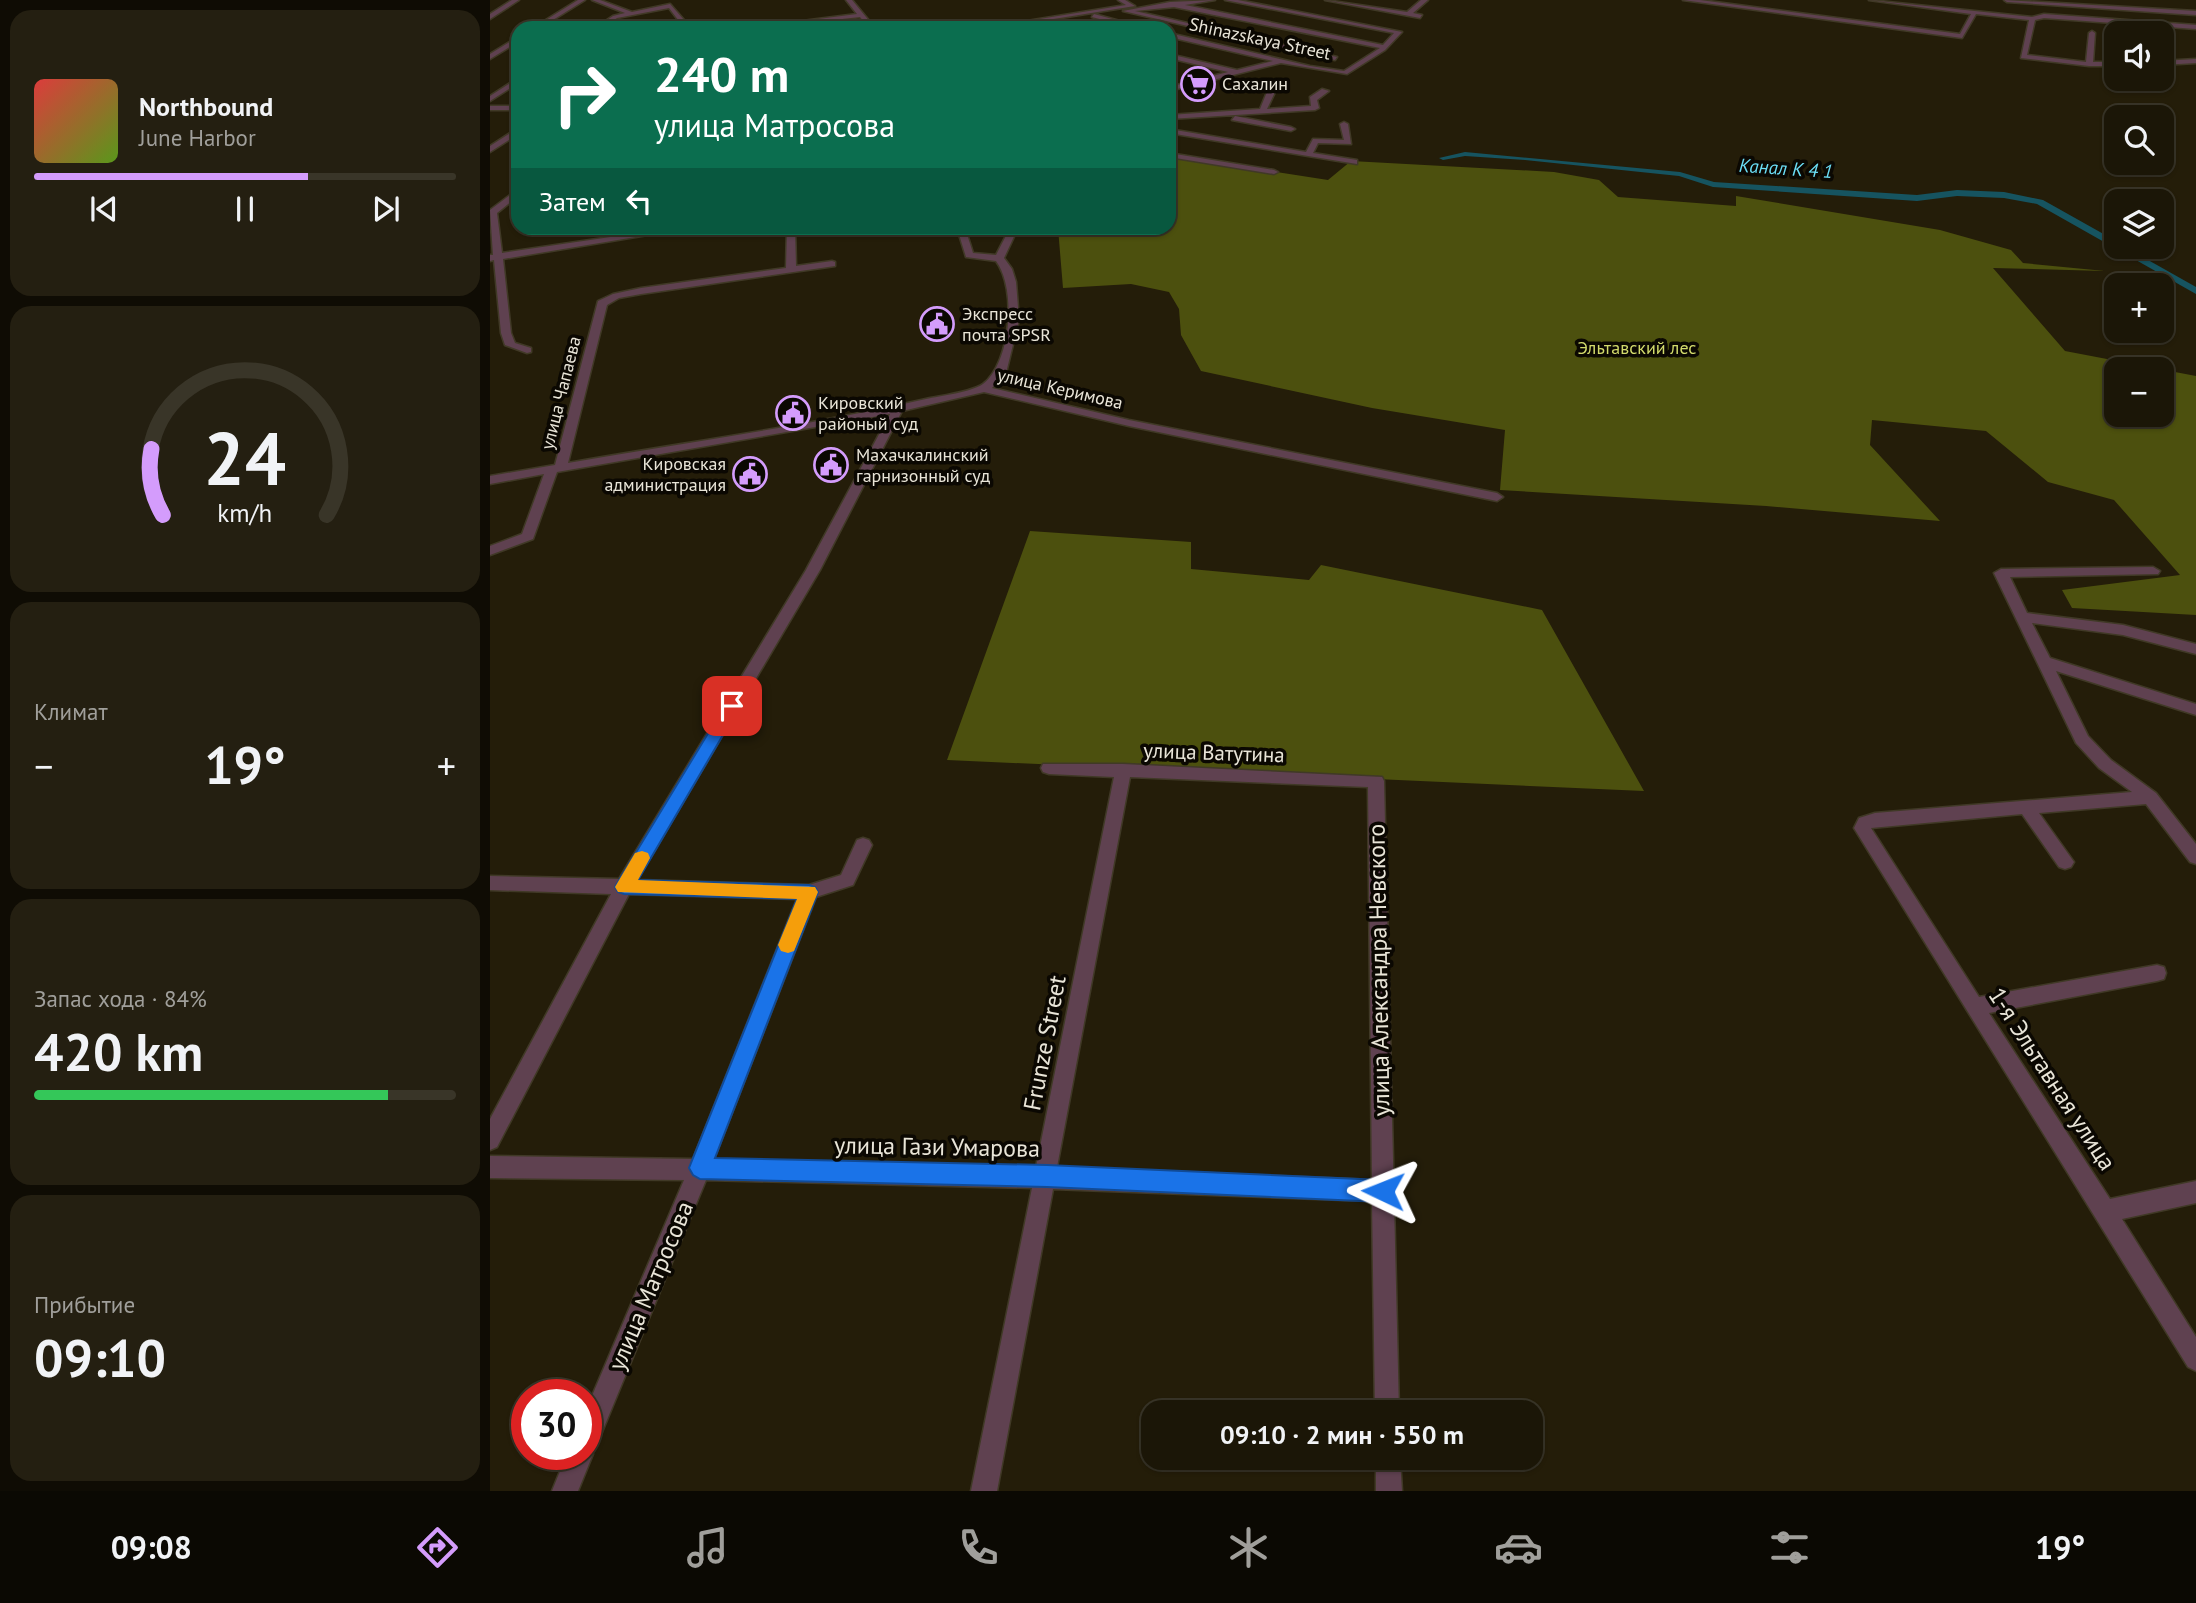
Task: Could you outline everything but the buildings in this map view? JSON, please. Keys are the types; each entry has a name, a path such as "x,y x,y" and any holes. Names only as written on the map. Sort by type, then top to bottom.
{"street":[{"path":"490,17 516,0"},
{"path":"548,21 582,0"},
{"path":"595,0 630,13"},
{"path":"849,0 866,21"},
{"path":"1032,21 1132,6 1121,0"},
{"path":"1070,21 1170,4 1212,0"},
{"path":"1170,4 1385,47 1399,33 1228,0"},
{"path":"1328,0 1420,16 1413,21"},
{"path":"1408,14 1426,0"},
{"path":"1686,0 1962,36 1974,13"},
{"path":"1872,0 1899,11 1934,8 1974,13 1987,10 2032,19 2045,16 2196,27"},
{"path":"1934,8 1936,0"},
{"path":"2007,0 2196,13"},
{"path":"609,21 630,13 670,6 681,20"},
{"path":"1126,11 1170,21"},
{"path":"1889,26 1899,11"},
{"path":"800,21 862,15"},
{"path":"1094,17 1111,21"},
{"path":"2032,19 2023,57 2104,64"},
{"path":"1176,22 1335,58 1310,68"},
{"path":"2089,64 2092,33"},
{"name":"Shinazskaya Street","path":"1176,37 1310,68 1345,73 1385,47"},
{"path":"490,57 511,44"},
{"path":"1176,58 1238,73"},
{"path":"1176,88 1281,61"},
{"path":"2174,62 2196,61"},
{"path":"1176,81 1191,85"},
{"path":"490,99 511,85"},
{"path":"1176,117 1315,108 1313,99 1325,91"},
{"path":"1263,110 1271,92"},
{"path":"1213,114 1218,102"},
{"path":"490,108 511,108"},
{"path":"1213,114 1291,129"},
{"path":"1308,155 1316,141 1348,142 1344,124"},
{"path":"1176,132 1354,162"},
{"path":"490,150 511,135"},
{"path":"1176,156 1274,172"},
{"path":"492,212 511,197"},
{"path":"492,212 511,209"},
{"path":"492,212 495,257 510,345 527,350"},
{"path":"495,257 640,235"},
{"path":"791,235 791,270"},
{"path":"963,235 969,255 999,258 1007,269 1011,282 1014,320 1001,373 984,389"},
{"path":"999,258 1010,235"},
{"name":"улица Чапаева","path":"490,551 519,542 528,536 556,468 602,303 617,296 832,264"},
{"path":"490,326 506,323"},
{"name":"улица Керимова","path":"490,480 898,409 984,389 1129,423 1497,497"},
{"path":"490,1140 624,887 813,570 898,409"},
{"path":"2152,571 2001,573 2082,738 2105,764 2150,797 2196,858"},
{"path":"2024,617 2123,630 2196,649"},
{"path":"2045,662 2196,710"},
{"name":"улица Ватутина","path":"1049,768 1376,781"},
{"name":"Frunze Street","path":"985,1491 1124,770"},
{"name":"улица Александра Невского","path":"1376,781 1387,1400"},
{"path":"2027,808 2150,797"},
{"path":"2027,808 2065,862"},
{"name":"1-я Эльтавная улица","path":"2027,808 1875,820 1865,823 1862,828 1973,1007 2106,1211 2196,1359"},
{"path":"490,883 809,892 847,880 863,845"},
{"name":"улица Матросова","path":"602,1402 700,1168 809,892"},
{"path":"1973,1007 2157,973"},
{"name":"улица Гази Умарова","path":"490,1167 700,1168 1047,1176 1383,1191"},
{"path":"2106,1211 2196,1192"},
{"path":"565,1491 574,1470"},
{"path":"1388,1470 1389,1491"}],"green space":[{"name":"Эльтавский лес","path":"1176,156 1328,180 1351,161 1554,172 1599,180 1618,197 1736,206 1736,196 1940,230 2011,250 2023,263 2105,271 1993,268 2065,351 2104,358 2104,427 2174,427 2174,372 2196,376 2196,615 2072,608 2062,590 2180,575 2114,500 2048,482 1986,431 1872,420 1870,445 1940,521 1766,506 1500,490 1505,430 1372,408 1201,371 1181,335 1179,309 1169,292 1131,284 1063,288 1059,235 1176,235"},
{"path":"1030,531 1191,542 1191,569 1309,580 1321,565 1542,610 1644,791 947,760"}],"waterway":[{"name":"Канал К 4 1","path":"1443,158 1465,154 1525,158 1680,174 1713,184 1917,198 1957,193 2004,195 2040,202 2104,238"},
{"name":"Канал К 4 1","path":"2140,259 2196,291"}],"slow traffic":[{"path":"642,858 624,887 809,892 788,945"}],"place":[{"name":"Сахалин","path":"1198,84"},
{"name":"Экспресс почта SPSR","path":"937,324"},
{"name":"Кировский районый суд","path":"793,413"},
{"name":"Махачкалинский гарнизонный суд","path":"831,465"},
{"name":"Кировская администрация","path":"750,474"}],"route":[{"path":"732,706 624,887 809,892 700,1168 1047,1176 1383,1191"}]}
